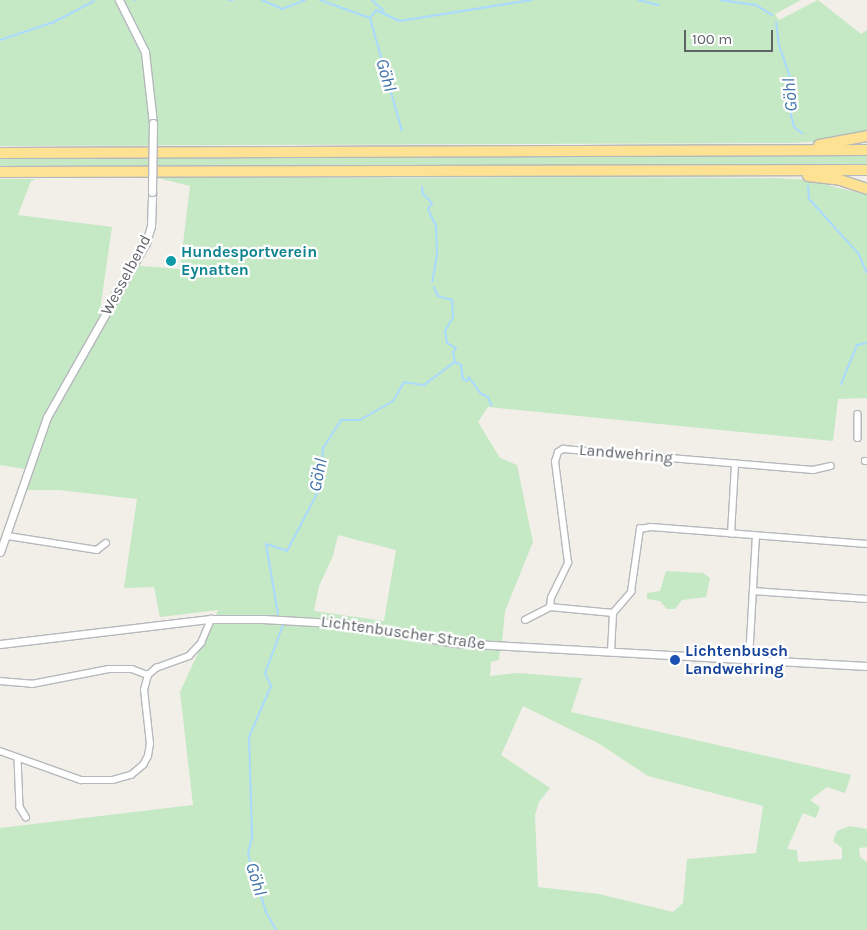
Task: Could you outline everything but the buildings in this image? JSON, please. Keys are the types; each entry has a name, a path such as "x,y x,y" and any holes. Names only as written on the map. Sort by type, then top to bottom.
{"highway":[{"path":"805,150 867,136"},
{"path":"0,153 867,150"},
{"path":"782,170 867,189"},
{"path":"0,172 867,170"}],"street":[{"name":"Wesselbend","path":"0,552 8,536 32,453 47,417 146,244 151,226 152,123 145,52 119,0"},
{"path":"858,414 858,438"},
{"path":"858,427 867,427"},
{"name":"Landwehring","path":"550,606 550,598 568,563 556,462 558,452 568,448 813,470 831,466"},
{"path":"732,534 735,464"},
{"path":"611,652 614,614 631,592 640,529 651,527 867,544"},
{"path":"8,536 96,550 106,543"},
{"path":"749,660 756,536"},
{"path":"753,591 867,599"},
{"path":"525,620 550,606 614,614"},
{"path":"0,751 81,780 113,780 131,775 143,765 148,756 144,690 148,675 156,668 189,656 201,643 211,619"},
{"name":"Lichtenbuscher Straße","path":"0,644 211,619 318,620 455,643 867,666"},
{"path":"0,680 32,684 109,669 132,669 148,675"},
{"path":"18,758 20,807 26,817"}],"green space":[{"path":"0,0 801,0 775,14 779,20 818,0 861,34 867,30 867,132 835,140 793,143 0,146"},
{"path":"0,156 867,156 867,164 0,169"},
{"path":"158,178 776,178 808,180 867,195 867,398 838,399 833,441 488,407 478,422 500,458 517,465 533,542 505,611 502,642 489,641 489,650 500,650 499,660 491,662 490,676 518,673 582,678 571,712 851,775 845,793 827,787 810,800 820,807 816,818 803,813 787,849 797,850 798,862 842,859 842,848 833,841 837,831 850,826 867,829 867,847 859,848 860,857 867,862 867,930 0,930 0,828 193,805 180,692 218,610 160,617 154,587 124,588 137,499 59,490 19,490 25,469 0,465 0,179 36,179 31,181 18,215 112,227 100,310 128,265 180,269 190,186","holes":["338,535 396,550 384,621 314,611 319,586 333,556","523,706 598,743 648,776 763,806 756,853 687,859 683,903 673,912 599,894 538,887 535,815 539,802 550,788 501,755"]},
{"path":"666,571 703,573 710,578 706,597 682,600 675,609 667,609 660,601 647,599 647,593 660,591"}],"waterway":[{"name":"Göhl","path":"262,0 282,9 306,0"},
{"name":"Göhl","path":"320,0 370,18"},
{"name":"Göhl","path":"372,0 384,11"},
{"name":"Göhl","path":"370,18 376,10 400,21 531,0"},
{"path":"638,0 658,5"},
{"name":"Göhl","path":"720,0 756,5 772,15"},
{"name":"Göhl","path":"0,40 54,22 94,1"},
{"name":"Göhl","path":"370,18 402,131"},
{"name":"Göhl","path":"776,22 779,45 792,82 790,111 794,127 803,134"},
{"name":"Göhl","path":"808,186 809,199 858,253 867,273"},
{"name":"Göhl","path":"422,187 423,194 432,203 428,209 436,226 437,255 432,282"},
{"name":"Göhl","path":"278,614 266,544 287,551 320,488 323,448 341,420 360,420 393,401 404,382 424,385 455,362 453,352 456,348 447,343 445,331 453,317 452,300 438,296 434,287"},
{"name":"Göhl","path":"841,384 857,345 867,343"},
{"path":"455,362 461,365 463,379 467,381 469,377 480,393 488,397 491,405"},
{"name":"Göhl","path":"276,930 266,912 248,854 252,836 249,737 271,686 265,673 283,625"}],"place":[{"name":"Hundesportverein Eynatten","path":"171,261"},
{"name":"Lichtenbusch Landwehring","path":"675,660"}]}
